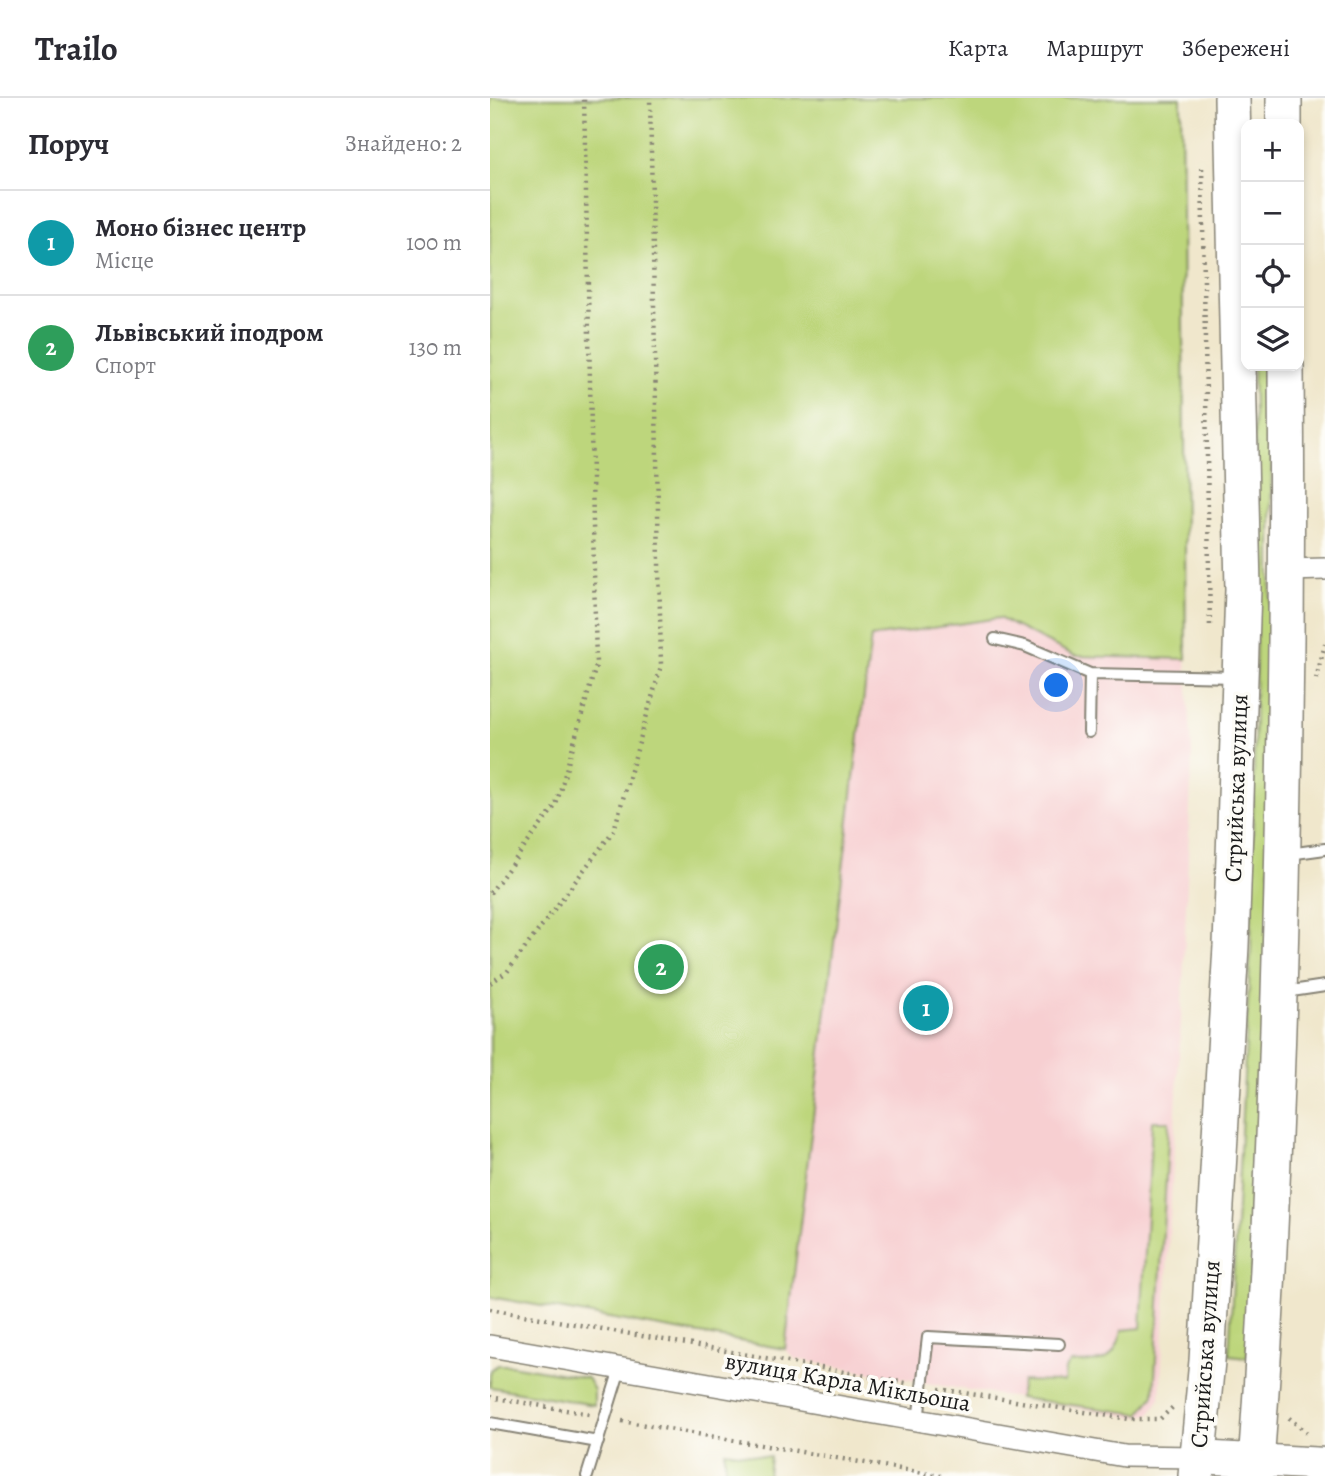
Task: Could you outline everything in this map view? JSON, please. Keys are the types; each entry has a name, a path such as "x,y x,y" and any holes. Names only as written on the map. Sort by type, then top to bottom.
{"main road":[{"name":"Стрийська вулиця","path":"1197,1467 1207,1361 1230,959 1225,677 1243,589 1232,98"},
{"path":"1284,98 1284,119"},
{"name":"Стрийська вулиця","path":"1255,1468 1271,1216 1283,855 1288,570 1286,371"}],"street":[{"path":"1288,570 1325,569"},
{"name":"вулиця Карла Мікльоша","path":"490,1346 1197,1467"},
{"path":"1197,1467 1255,1468 1325,1464"}],"lane":[{"path":"995,639 1025,646 1090,674 1225,677"},
{"path":"1089,732 1090,674"},
{"path":"1283,855 1325,849"},
{"path":"1279,993 1325,986"},
{"path":"918,1421 928,1336 1059,1344"},
{"path":"587,1476 620,1369"},
{"path":"490,1423 598,1442"}],"path":[{"path":"490,893 556,805 596,666 584,98"},
{"path":"490,983 507,972 614,830 661,666 650,98"},
{"path":"1202,167 1225,677"},
{"path":"490,1309 919,1385"},
{"path":"939,1389 1129,1419 1160,1419 1178,1403"},
{"path":"490,1397 637,1425 941,1476"}],"shaded area":[{"path":"999,618 1075,655 1186,659 1192,754 1183,984 1160,1398 1150,1414 1134,1417 795,1359 785,1349 871,637"}],"green space":[{"path":"490,98 1181,98 1186,659 1075,656 999,618 871,637 785,1349 490,1297"},
{"path":"1253,371 1272,371 1269,948 1247,1357 1229,1355 1251,948 1257,575"},
{"path":"1152,1121 1169,1121 1154,1395 1140,1414 1019,1398 1022,1381 1064,1382 1065,1369 1071,1363 1106,1359 1115,1349 1122,1330 1141,1328"},
{"path":"498,1365 587,1378 594,1390 594,1405 490,1387 490,1370"},
{"path":"725,1451 770,1457 768,1476 725,1476"}],"place":[{"name":"Львівський іподром","path":"661,967"},
{"name":"Моно бізнес центр","path":"926,1008"}]}
